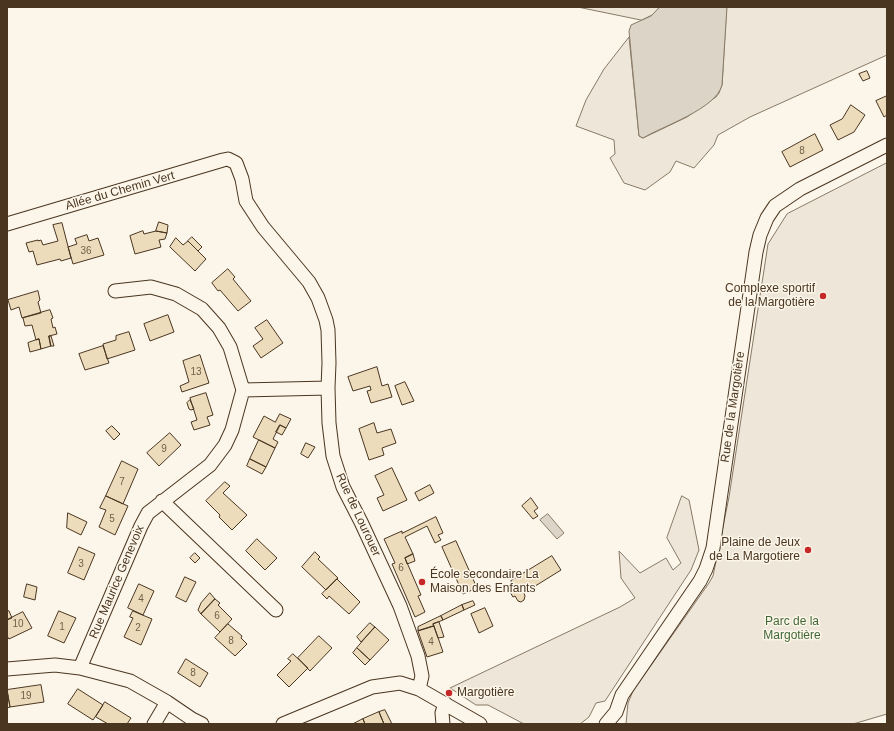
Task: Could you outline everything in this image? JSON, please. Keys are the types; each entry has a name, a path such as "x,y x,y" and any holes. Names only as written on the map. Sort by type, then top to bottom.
{"street":[{"name":"Rue de la Margotière","path":"606,724 617,718 622,695 700,581 713,548 756,252 760,235 767,218 775,206 800,189 887,145"},
{"name":"Allée du Chemin Vert","path":"7,224 223,160 228,159 232,161"},
{"name":"Rue de Lourouer","path":"232,161 239,167 246,201 263,227 309,282 318,298 326,320 328,330 329,363 329,423 333,456 343,487 361,522 405,620 418,656 422,676 419,689"},
{"path":"115,291 151,287 176,294 202,309 219,328 230,347 243,390 328,388"},
{"name":"Rue Maurice Genevoix","path":"80,668 140,526 148,513 210,465 225,445 232,430 243,390"},
{"path":"162,501 276,610"},
{"path":"7,670 55,665 80,668 130,681 202,724"},
{"path":"283,724 372,687 400,684 419,689 480,724"},
{"path":"154,724 167,702"},
{"path":"443,724 442,713 445,703"}],"green space":[{"path":"578,7 660,7 654,14 642,20"},
{"path":"727,7 887,7 887,55 750,117 718,135 714,145 694,168 676,161 670,172 645,190 624,183 610,158 615,154 614,140 576,126 586,100 604,69 629,37 639,136 643,138 687,117 716,97 722,85"},
{"name":"Parc de la Margotière","path":"887,163 887,714 853,724 626,724 628,703 633,691 713,576 729,497 768,244 787,214"},
{"path":"682,496 689,500 699,550 691,570 605,701 596,703 589,717 580,724 524,724 488,705 476,705 450,688 620,607 635,598 621,578 619,551 640,573 666,558 673,570 681,563 667,538"}],"shaded area":[{"path":"660,7 727,7 722,85 718,94 700,109 643,138 639,136 629,31 631,25 651,16"},
{"path":"548,514 564,533 557,539 540,520"}],"building":[{"path":"867,71 870,78 863,81 859,74"},
{"path":"887,96 887,115 884,117 876,101"},
{"path":"851,105 865,115 854,132 838,140 830,125 842,119"},
{"path":"815,134 823,150 790,167 782,152"},
{"path":"159,222 168,225 167,233 156,231"},
{"path":"62,223 71,258 61,261 60,259 37,265 33,251 29,252 26,243 41,240 43,245 58,241 53,225"},
{"path":"143,231 144,234 156,231 167,233 165,239 159,240 161,247 135,254 130,236"},
{"path":"87,235 89,241 98,238 104,255 73,264 68,247 77,244 75,239"},
{"path":"192,237 202,247 198,251 188,241"},
{"path":"176,238 183,245 188,241 206,259 195,271 170,247"},
{"path":"228,269 235,277 233,279 251,301 238,311 212,283"},
{"path":"38,291 40,300 38,302 41,313 22,318 19,307 11,310 8,300"},
{"path":"50,310 53,318 51,319 53,328 55,327 57,334 49,336 51,346 41,349 39,339 36,340 32,325 25,326 23,318"},
{"path":"168,315 174,332 150,341 144,324"},
{"path":"267,320 283,343 261,358 253,346 263,339 255,328"},
{"path":"129,332 135,350 107,359 103,344 116,340 116,336"},
{"path":"49,336 51,336 54,346 51,346"},
{"path":"39,339 41,349 30,352 28,343"},
{"path":"103,346 109,363 85,370 79,354"},
{"path":"200,355 209,383 182,392 180,386 189,382 183,361"},
{"path":"377,367 382,386 388,384 392,397 371,403 367,391 371,390 370,386 353,391 348,377"},
{"path":"405,382 414,401 402,405 395,386"},
{"path":"206,393 213,415 207,417 210,425 194,430 191,422 197,420 190,398"},
{"path":"190,400 194,409 191,410 189,409 187,403"},
{"path":"280,414 291,419 286,428 280,425 273,439 278,442 275,448 253,437 264,416 275,422"},
{"path":"374,423 377,433 391,429 396,443 382,448 384,455 369,460 359,429"},
{"path":"280,425 286,428 282,435 276,432"},
{"path":"112,426 120,434 114,440 106,431"},
{"path":"170,433 181,445 159,466 147,453"},
{"path":"259,440 275,448 266,467 250,459"},
{"path":"306,443 315,447 308,458 301,454"},
{"path":"250,459 266,467 262,474 247,466"},
{"path":"122,461 138,469 123,504 106,496"},
{"path":"392,468 407,500 383,511 377,498 384,495 375,476"},
{"path":"225,482 230,486 223,493 247,515 232,530 206,501"},
{"path":"430,485 434,493 419,501 415,493"},
{"path":"106,496 128,506 115,535 99,527 106,510 100,508"},
{"path":"531,498 538,508 534,511 538,516 533,519 522,506"},
{"path":"68,513 87,522 81,535 67,528"},
{"path":"436,517 443,533 438,535 441,540 435,543 427,526 405,537 413,554 405,558 421,595 418,596 425,612 415,617 392,564 395,563 384,539 402,531 402,533"},
{"path":"257,539 277,558 265,570 246,551"},
{"path":"456,541 477,588 463,594 442,547"},
{"path":"79,547 95,554 84,580 68,573"},
{"path":"315,552 320,557 318,559 338,578 326,590 302,567"},
{"path":"195,553 200,558 195,563 190,558"},
{"path":"413,554 415,561 407,564 405,558"},
{"path":"552,556 561,570 524,593 524,600 521,602 518,601 515,596 513,597 507,587 512,583 511,581"},
{"path":"185,577 196,582 186,602 176,597"},
{"path":"337,579 360,602 349,614 329,596 327,599 322,594"},
{"path":"27,584 37,587 35,600 24,597"},
{"path":"139,584 154,591 143,615 128,608"},
{"path":"210,593 215,599 201,614 198,610 201,603"},
{"path":"215,599 220,603 218,605 232,619 220,632 201,614"},
{"path":"473,601 475,605 464,610 462,605"},
{"path":"462,605 464,610 443,620 441,616"},
{"path":"485,608 493,626 479,633 471,614"},
{"path":"9,611 12,618 7,620 7,612"},
{"path":"59,611 76,618 64,643 48,636"},
{"path":"133,611 152,619 141,645 124,637 133,618 130,617"},
{"path":"23,612 32,628 9,639 7,636 7,620"},
{"path":"441,616 443,620 433,624 434,626 418,631 418,627"},
{"path":"439,622 444,637 438,638 433,624"},
{"path":"370,623 375,627 361,642 357,637"},
{"path":"228,624 242,636 241,638 247,644 235,656 215,638"},
{"path":"434,626 443,652 427,657 418,631"},
{"path":"375,627 389,640 370,660 357,648"},
{"path":"319,636 332,648 310,671 298,658"},
{"path":"357,648 370,660 365,665 353,653"},
{"path":"293,654 308,668 289,687 277,675 291,661 288,659"},
{"path":"186,659 208,673 200,687 178,673"},
{"path":"41,685 44,702 10,707 7,690"},
{"path":"78,689 103,705 93,720 68,704"},
{"path":"7,690 10,707 7,708"},
{"path":"105,702 131,718 127,724 108,724 96,717"},
{"path":"385,710 392,724 384,724 379,712"},
{"path":"379,712 384,724 365,724 363,719"},
{"path":"363,719 365,724 353,724"}],"place":[{"name":"Complexe sportif de la Margotière","path":"823,296"},
{"name":"Plaine de Jeux de La Margotiere","path":"808,550"},
{"name":"École secondaire La Maison des Enfants","path":"422,582"},
{"name":"Margotière","path":"449,693"}]}
